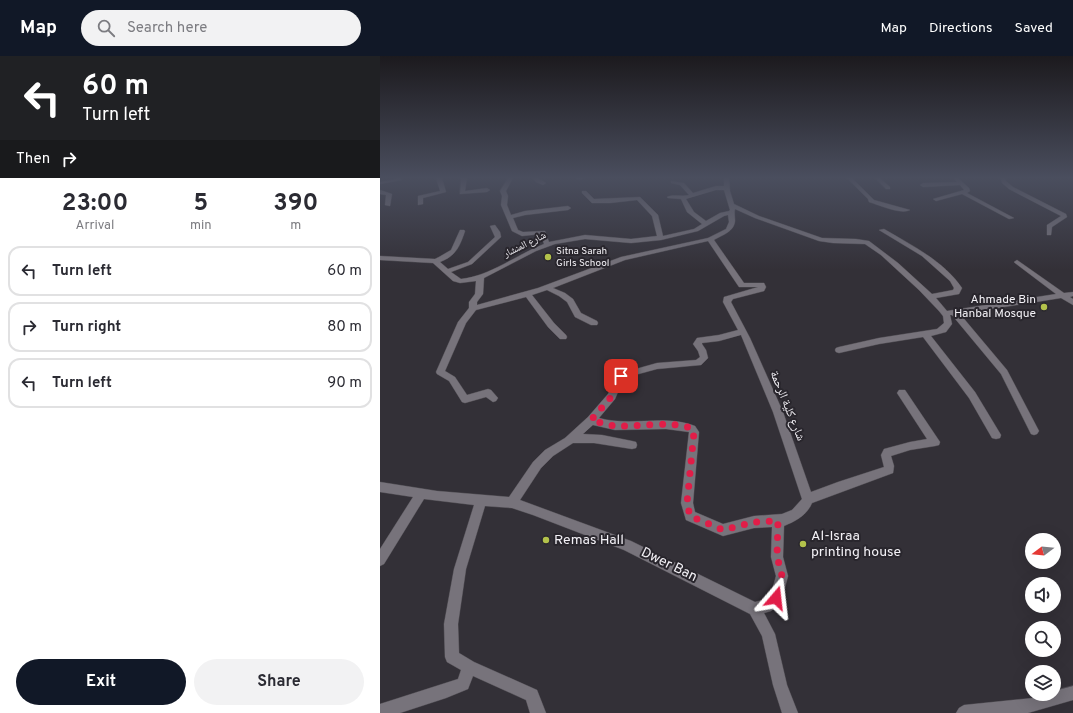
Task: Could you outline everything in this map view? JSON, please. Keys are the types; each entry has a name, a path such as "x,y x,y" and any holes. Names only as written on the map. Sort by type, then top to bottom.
{"street":[{"path":"506,209 516,232 522,234 543,232 547,244"},
{"path":"510,217 563,209"},
{"path":"649,209 655,215 661,238"},
{"path":"688,209 696,218 708,224"},
{"path":"473,308 495,304 547,288 623,258 710,239 728,230 732,222 731,213 733,209"},
{"path":"740,209 757,217 822,240 855,240 873,244 906,273 930,297 971,331 1004,372 1034,431"},
{"path":"897,209 906,210"},
{"path":"993,209 1011,218"},
{"path":"1049,234 1049,226 1064,216 1050,209"},
{"name":"شارع المنشار","path":"435,261 448,271 455,279 460,281 472,280 480,278 547,244 570,238 585,237 631,241 661,238 696,230 722,214 731,213"},
{"path":"448,271 470,263 498,238 497,232 493,226"},
{"path":"882,230 928,258 953,280 958,288 956,292 930,297"},
{"path":"380,258 435,261 448,257 455,251 462,231"},
{"name":"شارع كلية الرحمة","path":"710,239 742,285 761,285 762,287 761,289 727,299 778,412 808,499"},
{"path":"1017,262 1073,303"},
{"path":"480,278 479,294 473,302 473,308 462,322 440,372 452,379 465,399 488,393 493,398"},
{"path":"547,288 566,296 572,301 578,315 594,323"},
{"path":"528,294 550,325 563,337"},
{"path":"950,313 1073,294"},
{"path":"839,350 879,341 938,332 943,330 948,324 950,313"},
{"path":"512,503 537,465 549,454 572,439 612,396 621,376 657,366 698,363 704,358 702,350 698,344 700,340 719,338 742,332"},
{"path":"926,334 972,395 996,435"},
{"path":"591,420 616,426 673,425 684,426 692,429 694,432 687,503 690,516 723,530 754,522 780,521 800,511 806,506 808,499 838,487 877,476 889,470 886,455 888,452 910,446 935,442 902,393"},
{"path":"572,439 582,438 606,440 632,445"},
{"name":"Dwer Ban","path":"380,487 421,494 512,503 586,528 627,545 755,609"},
{"path":"380,560 421,494"},
{"path":"481,500 460,570 451,624 452,657 469,667 532,695 538,713"},
{"path":"778,521 777,556 782,576 776,598 766,606 755,609 768,634 780,685 790,713"},
{"path":"380,712 463,684 469,667"},
{"path":"964,713 1033,705 1073,693"}],"place":[{"name":"Sitna Sarah Girls School","path":"548,257"},
{"name":"Ahmade Bin Hanbal Mosque","path":"1044,307"},
{"name":"Remas Hall","path":"546,540"},
{"name":"Al-Israa printing house","path":"803,544"}],"route":[{"path":"621,376 612,396 591,420 616,426 673,425 689,427 692,429 694,432 687,510 690,516 723,530 754,522 778,521 777,556 782,576 776,598"}]}
